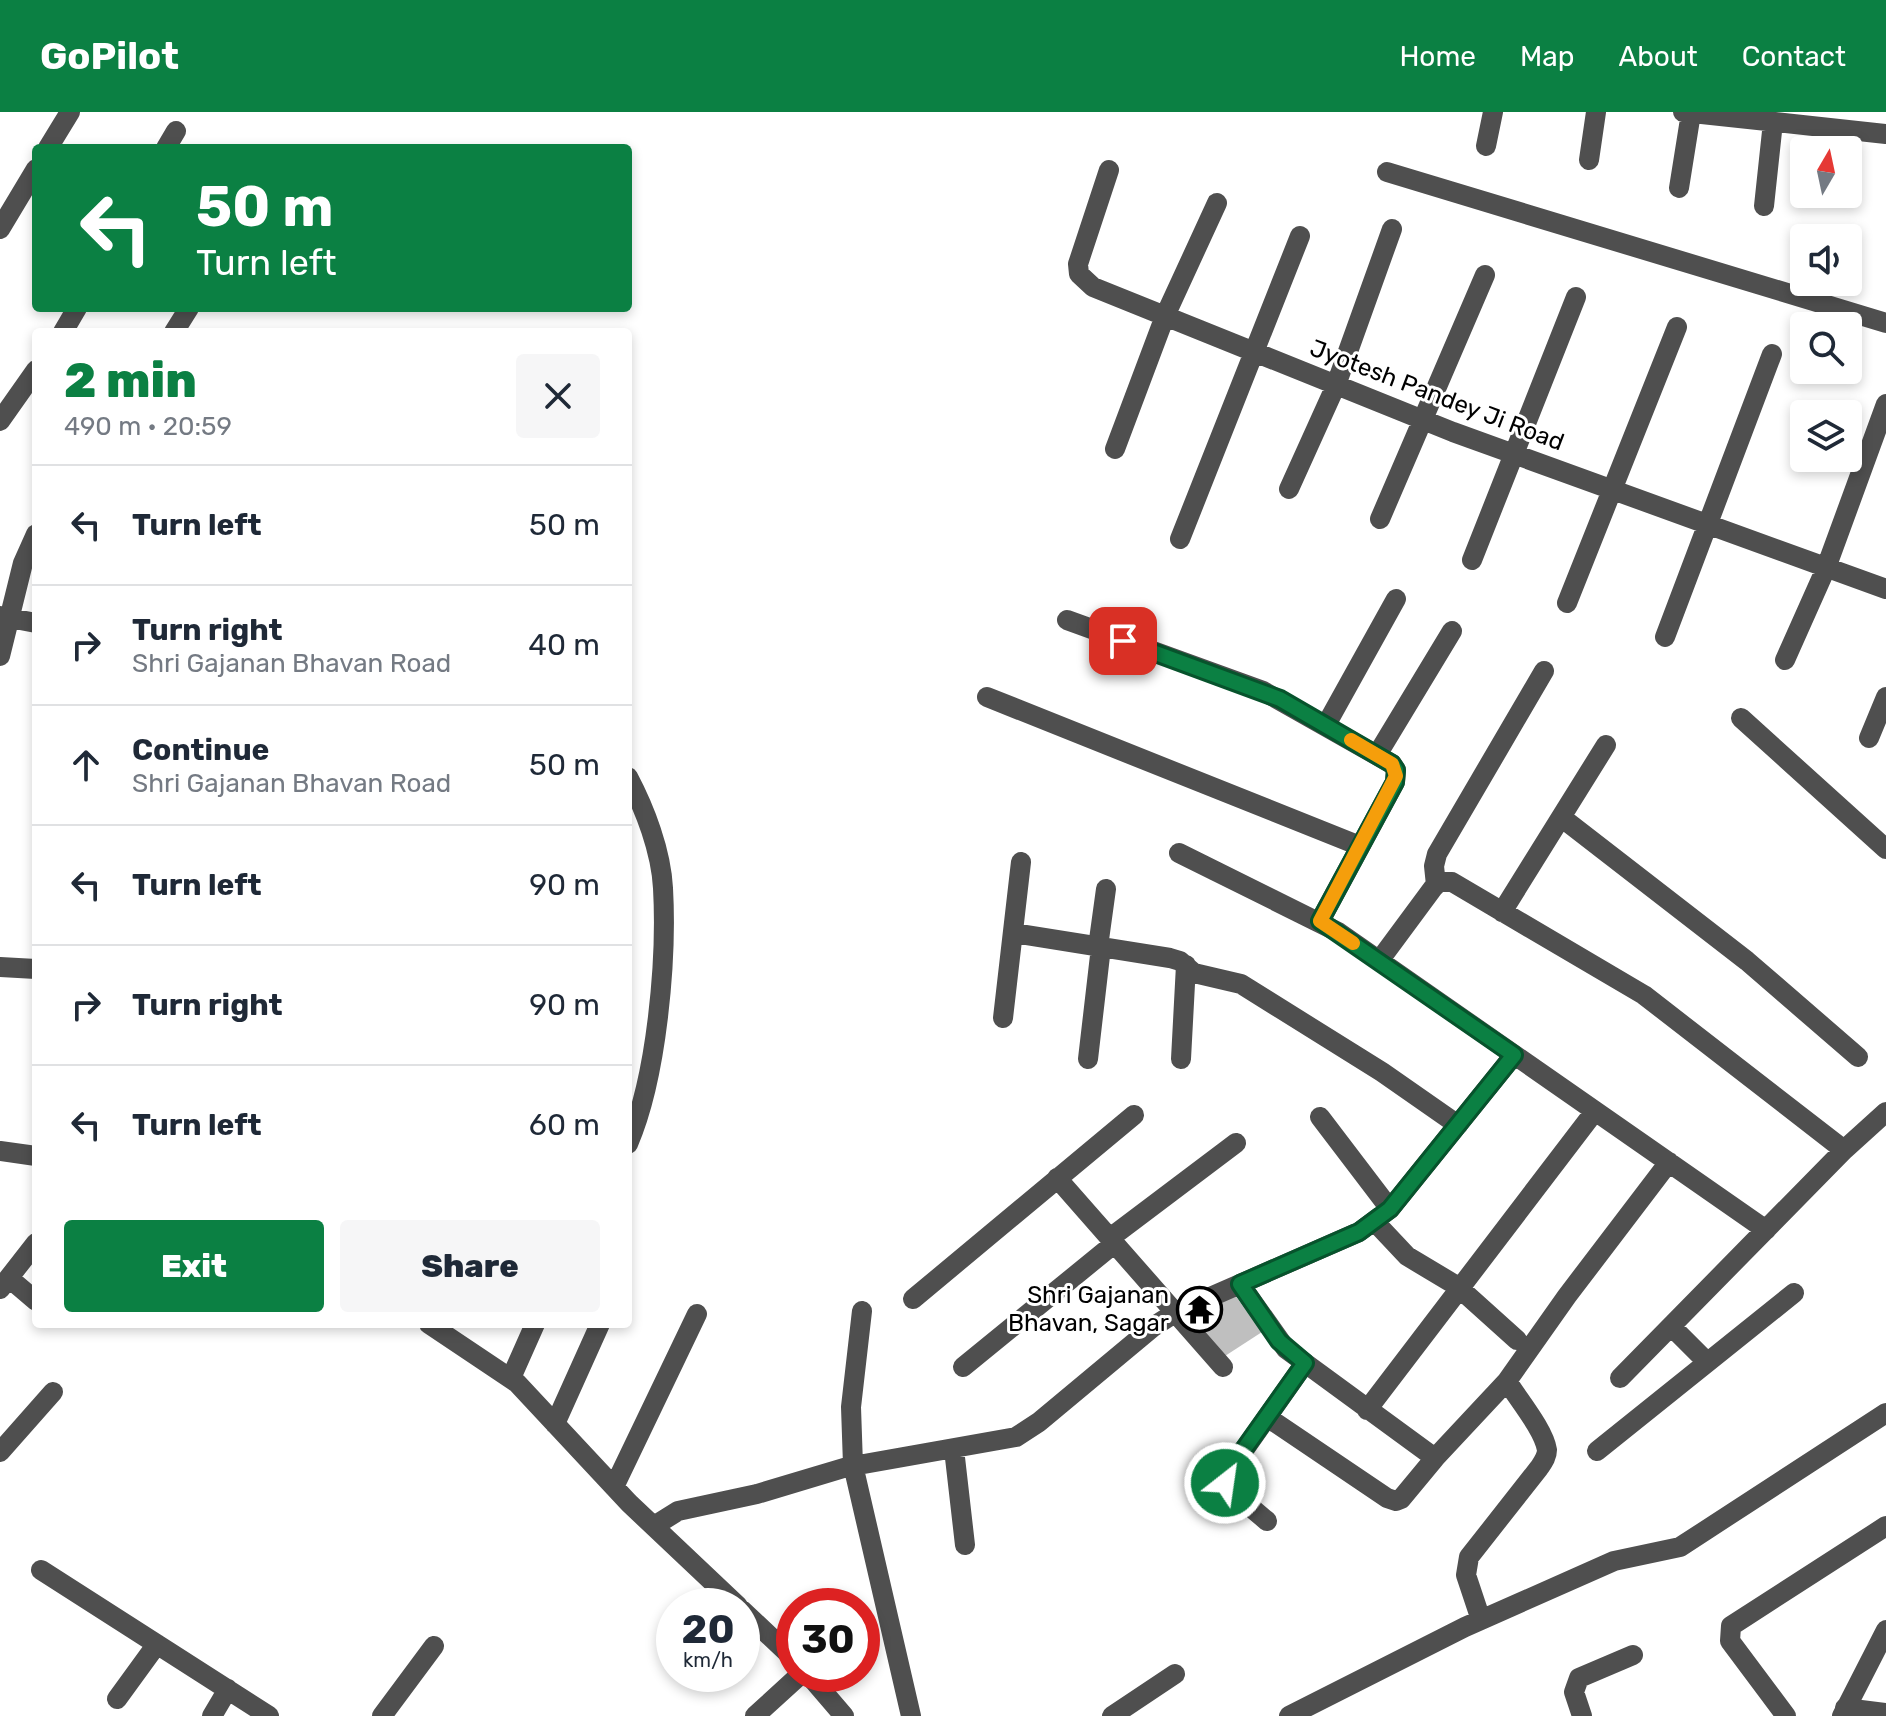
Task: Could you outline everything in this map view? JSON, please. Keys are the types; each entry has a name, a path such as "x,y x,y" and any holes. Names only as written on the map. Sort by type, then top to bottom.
{"street":[{"path":"50,144 70,112"},
{"path":"1486,146 1493,112"},
{"path":"1589,160 1596,112"},
{"path":"1683,112 1769,118 1830,136"},
{"path":"1679,188 1691,113"},
{"path":"1764,206 1769,118"},
{"path":"1862,137 1886,134"},
{"name":"Jyotesh Pandey Ji Road","path":"1109,170 1078,264 1079,274 1093,287 1512,454 1886,589"},
{"path":"1387,172 1886,323"},
{"path":"0,229 32,176"},
{"path":"1115,449 1165,316 1217,203"},
{"path":"1289,489 1336,385 1392,229"},
{"path":"1180,539 1300,236"},
{"path":"1380,519 1485,275"},
{"path":"1472,560 1576,297"},
{"path":"1567,603 1677,327"},
{"path":"1665,637 1772,354"},
{"path":"0,421 32,376"},
{"path":"1785,660 1826,568 1886,404"},
{"path":"0,656 5,617 32,543"},
{"path":"1326,725 1396,599"},
{"path":"5,617 32,622"},
{"path":"1067,620 1263,691 1392,764 1396,776 1320,921"},
{"path":"1377,755 1452,631"},
{"path":"1436,885 1434,866 1437,854 1544,671"},
{"path":"987,697 1360,846"},
{"path":"1869,738 1886,697"},
{"path":"1741,718 1886,849"},
{"path":"1502,912 1606,745"},
{"path":"632,785 650,832 663,886 661,990 647,1080 632,1131"},
{"path":"1561,817 1747,961 1858,1057"},
{"path":"1179,853 1320,921 1766,1230"},
{"path":"1003,1018 1021,862"},
{"path":"1379,961 1436,885 1452,882 1644,995 1844,1150"},
{"path":"1088,1059 1106,889"},
{"path":"1013,933 1170,958 1186,965 1194,973 1241,984 1382,1072 1458,1125"},
{"path":"1181,1059 1186,965"},
{"path":"0,967 32,969"},
{"path":"654,1526 678,1511 757,1494 853,1465 1001,1441 1027,1431 1153,1327 1176,1312 1375,1221 1514,1055"},
{"path":"1367,1410 1595,1111"},
{"path":"1620,1378 1844,1150 1886,1112"},
{"path":"913,1299 1134,1115"},
{"path":"1320,1117 1375,1221 1407,1256 1454,1295 1517,1359 1547,1451 1546,1459 1469,1557 1466,1575 1481,1620"},
{"path":"963,1367 1236,1143"},
{"path":"0,1151 32,1159"},
{"path":"1267,1417 1392,1500 1401,1499 1517,1359 1669,1162"},
{"path":"1057,1178 1223,1367"},
{"path":"32,1248 4,1283 32,1299"},
{"path":"1240,1284 1279,1341 1435,1458"},
{"path":"1597,1451 1794,1293"},
{"path":"862,1311 851,1407 853,1465 904,1713"},
{"path":"614,1487 697,1314"},
{"path":"1671,1326 1707,1362"},
{"path":"435,1328 511,1378 614,1487 719,1588"},
{"path":"511,1378 533,1328"},
{"path":"555,1424 598,1328"},
{"path":"1267,1521 1228,1488 1225,1483 1227,1473 1305,1363"},
{"path":"0,1452 53,1392"},
{"path":"1289,1716 1481,1620 1614,1561 1667,1551 1691,1541 1886,1413"},
{"path":"954,1449 965,1545"},
{"path":"1786,1716 1730,1641 1731,1626 1886,1526"},
{"path":"41,1570 269,1716"},
{"path":"760,1627 776,1642"},
{"path":"1886,1630 1844,1712 1886,1713"},
{"path":"117,1699 157,1644"},
{"path":"382,1716 434,1646"},
{"path":"1582,1716 1574,1692 1579,1678 1633,1655"},
{"path":"1112,1716 1175,1674"},
{"path":"212,1716 228,1689"},
{"path":"755,1716 781,1692"},
{"path":"823,1692 844,1716"}],"building":[{"name":"Shri Gajanan Bhavan, Sagar","path":"1235,1295 1262,1332 1225,1356 1188,1313"}],"slow traffic":[{"path":"1351,740 1392,764 1396,770 1395,782 1320,921 1353,943"}],"place":[{"name":"Shri Gajanan Bhavan, Sagar","path":"1200,1309"}],"route":[{"path":"1123,641 1263,691 1392,764 1396,770 1395,782 1320,921 1514,1055 1390,1209 1375,1222 1359,1232 1240,1284 1279,1341 1305,1363 1227,1473 1225,1483"}]}
